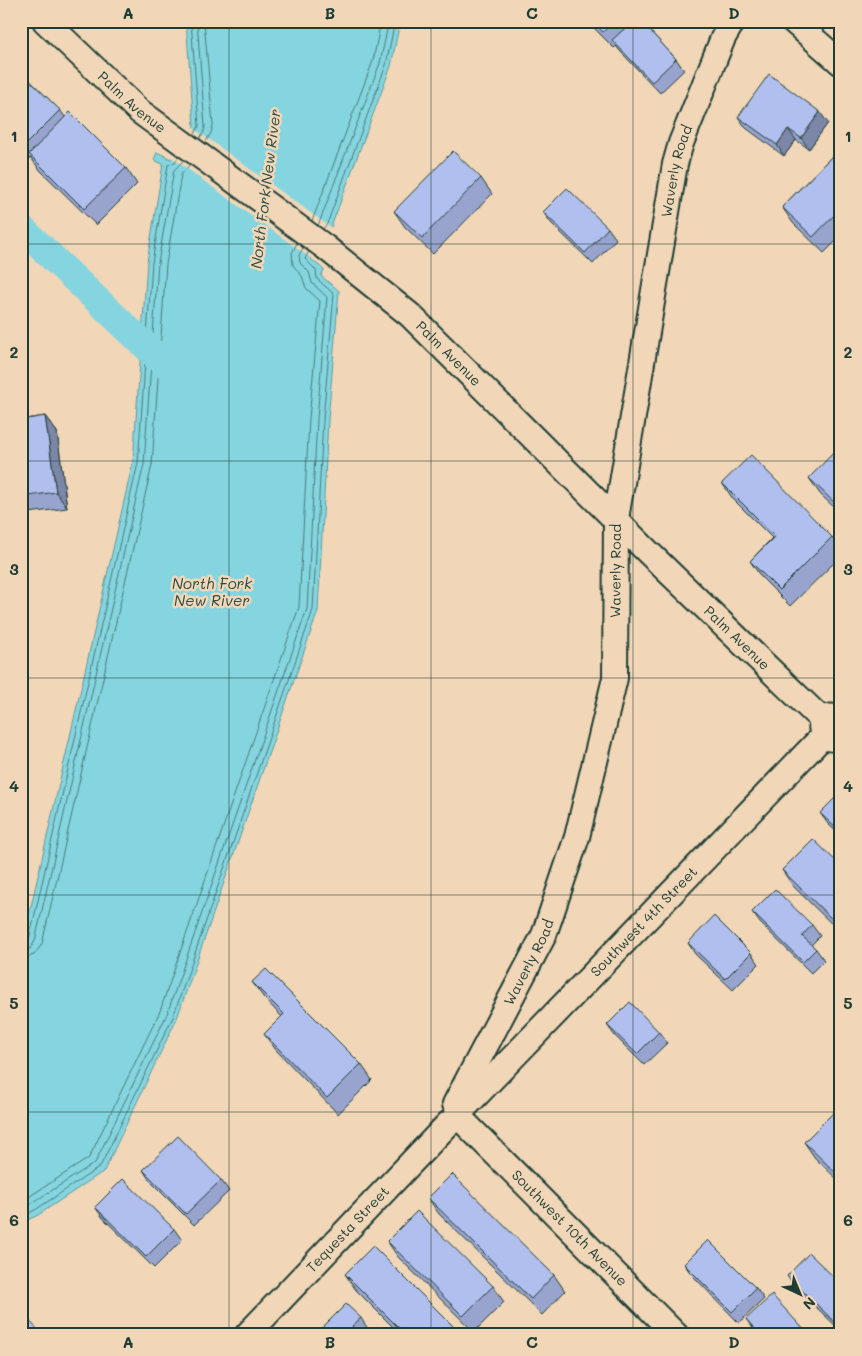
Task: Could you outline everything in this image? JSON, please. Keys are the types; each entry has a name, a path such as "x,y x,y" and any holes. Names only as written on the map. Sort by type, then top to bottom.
{"street":[{"name":"Palm Avenue","path":"45,21 139,111 325,247 410,315 616,519 836,727"},
{"name":"Waverly Road","path":"458,1114 544,934 577,837 615,678 616,519 675,164 681,143 723,38 732,21"},
{"path":"793,21 841,64"},
{"name":"Southwest 4th Street","path":"458,1114 836,727"},
{"name":"Tequesta Street","path":"247,1335 458,1114"},
{"name":"Southwest 10th Avenue","path":"458,1114 676,1335"}],"water":[{"name":"North Fork New River","path":"186,21 400,21 391,66 331,227 310,258 324,270 321,276 339,291 328,420 318,611 177,1018 104,1171 38,1215 21,1223 21,950 133,462 147,262 163,164 154,160 157,152 171,159 194,126"}],"pier":[{"path":"192,127 333,229 313,260 171,157"}],"building":[{"path":"592,21 614,21 603,32"},
{"path":"633,21 641,21 676,59 652,82 612,40"},
{"path":"21,72 60,110 22,148 21,148"},
{"path":"769,74 820,112 801,138 788,129 777,145 738,117"},
{"path":"70,112 126,168 84,209 29,154"},
{"path":"841,147 841,208 813,237 782,207"},
{"path":"453,151 481,178 422,238 394,211"},
{"path":"567,188 608,228 585,253 543,212"},
{"path":"45,416 56,492 21,497 21,420"},
{"path":"838,448 841,451 841,509 809,478"},
{"path":"751,455 832,537 779,590 750,561 775,536 722,483"},
{"path":"841,792 841,833 820,813"},
{"path":"813,839 841,866 841,928 782,870"},
{"path":"775,889 812,925 802,936 816,949 803,962 752,912"},
{"path":"714,916 751,953 725,979 688,943"},
{"path":"266,969 361,1064 327,1098 264,1034 284,1014 252,982"},
{"path":"630,1002 659,1032 637,1054 607,1025"},
{"path":"837,1109 841,1113 841,1178 804,1142"},
{"path":"178,1136 221,1180 186,1214 143,1170"},
{"path":"452,1174 554,1275 531,1299 428,1198"},
{"path":"123,1179 174,1229 146,1257 95,1207"},
{"path":"417,1211 493,1286 463,1316 387,1241"},
{"path":"708,1240 756,1288 732,1312 684,1264"},
{"path":"373,1246 462,1335 406,1335 345,1274"},
{"path":"809,1253 841,1284 841,1328 787,1276"},
{"path":"772,1295 809,1335 760,1335 746,1319"},
{"path":"346,1304 361,1318 352,1326 361,1335 315,1335"},
{"path":"21,1312 39,1331 35,1335 21,1335"}],"waterway":[{"path":"21,228 169,368"}]}
